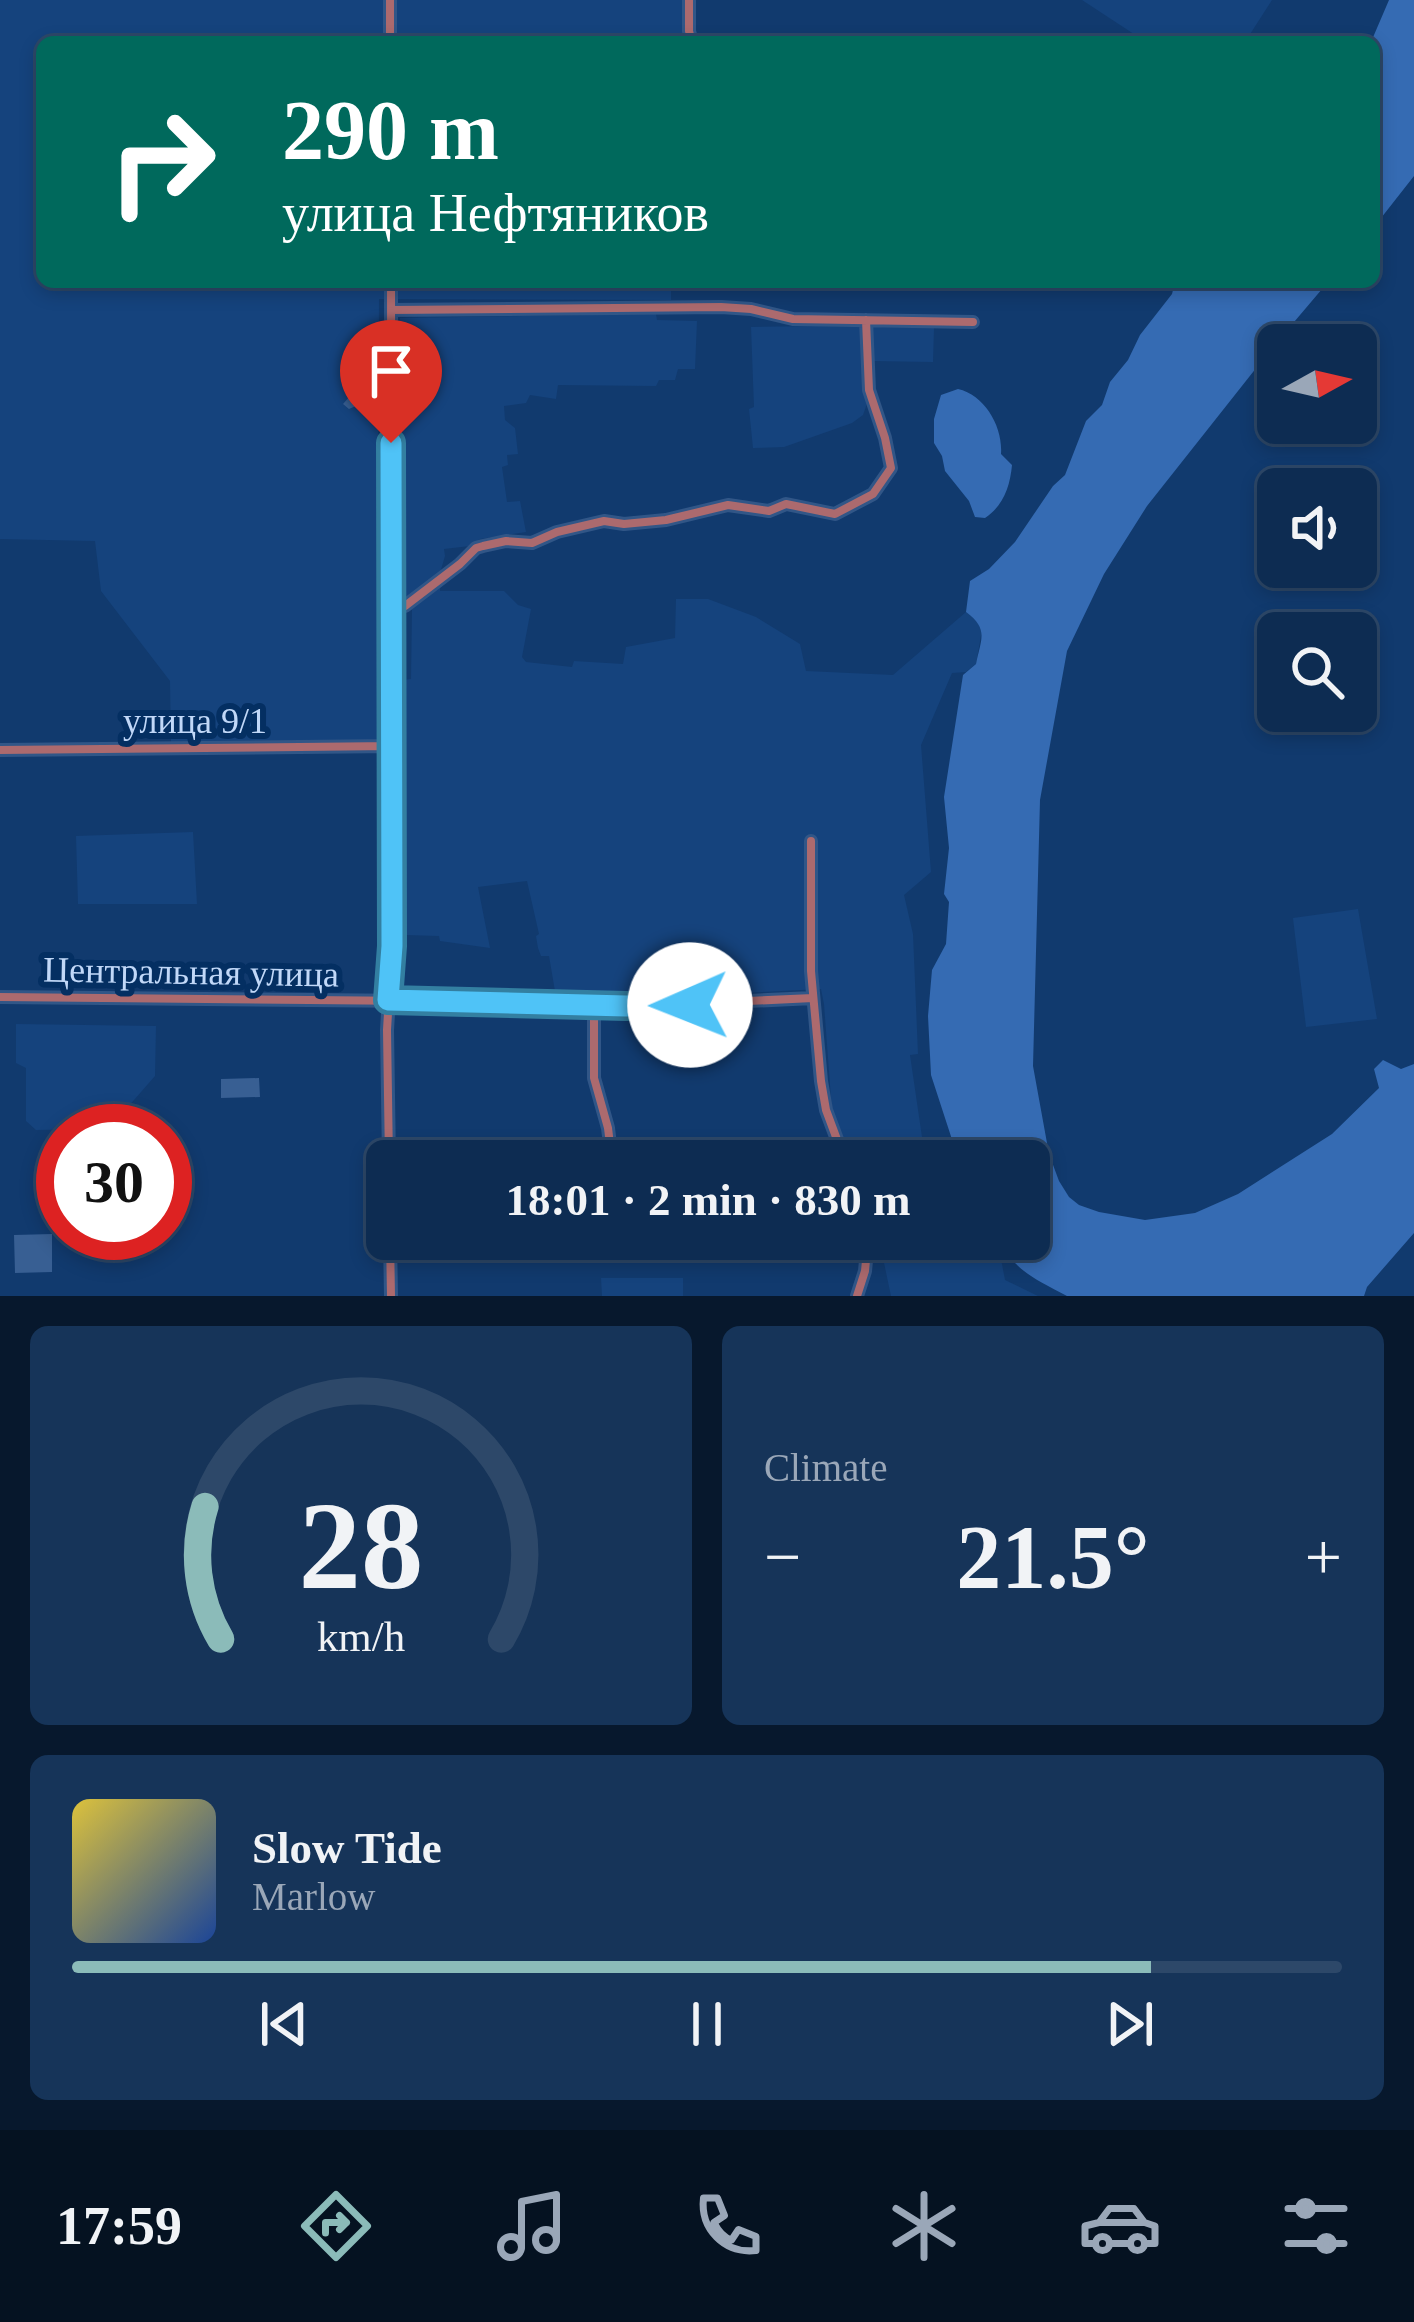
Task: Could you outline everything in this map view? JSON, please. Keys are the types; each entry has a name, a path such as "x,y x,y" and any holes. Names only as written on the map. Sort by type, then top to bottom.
{"street":[{"path":"390,0 390,36"},
{"path":"689,0 690,36"},
{"path":"389,1140 391,288"},
{"path":"391,310 721,307 793,319 973,322"},
{"path":"390,609 406,606 483,545 532,543 604,521 666,520 728,506 769,512 786,504 835,514 853,507 873,494 891,468 866,374 866,320"},
{"name":"улица 9/1","path":"0,750 391,746"},
{"path":"811,842 813,998 823,1097 838,1140"},
{"name":"Центральная улица","path":"0,997 662,1006 813,998"},
{"path":"594,1005 594,1078 609,1140"},
{"path":"391,1260 392,1296"},
{"path":"857,1296 866,1260"}],"shaded area":[{"path":"0,0 683,0 683,36 36,36 36,288 671,288 671,300 379,299 377,741 171,743 170,681 101,591 95,541 0,539"},
{"path":"1082,0 1272,0 1249,36 1137,36"},
{"path":"1389,0 1414,0 1414,176 1380,219 1380,36 1374,36"},
{"path":"1174,288 1323,288 1292,324 1257,324 1257,367 1147,506 1104,574 1067,651 1040,800 1033,1066 1046,1140 952,1140 931,1075 928,1016 932,970 946,944 949,848 944,797 963,675 976,664 981,641 981,629 966,612 970,581 1015,542 1065,475 1086,421 1102,405 1110,382"},
{"path":"656,314 657,320 697,321 695,369 678,369 675,380 659,380 656,386 558,385 556,399 530,395 526,403 504,406 505,420 515,428 518,454 507,455 508,465 502,467 507,502 520,501 526,532 444,549 440,591 504,591 518,605 531,609 522,657 526,662 572,667 574,661 623,664 626,647 675,638 676,599 708,599 756,617 800,644 806,671 893,675 966,612 980,623 976,664 966,672 952,673 921,745 931,872 904,895 913,934 918,1054 910,1055 922,1137 938,1140 843,1140 832,1112 821,989 646,998 556,997 549,956 541,956 538,948 527,881 478,887 490,948 440,941 439,936 405,935 403,680 411,679 412,609 401,598 400,318"},
{"path":"751,327 934,328 933,362 872,361 873,386 863,415 784,447 753,448"},
{"path":"370,347 378,368 371,377 373,383 358,405 349,409 343,404 350,396 349,363 368,356"},
{"path":"958,389 984,405 999,433 1001,454 1012,465 1004,495 985,518 975,517 969,501 945,471 934,443 941,395"},
{"path":"193,832 197,904 78,904 76,836"},
{"path":"1358,909 1377,1019 1306,1027 1293,918"},
{"path":"16,1024 156,1026 155,1076 130,1104 36,1104 36,1130 26,1121 26,1068 16,1063"},
{"path":"1383,1060 1401,1069 1414,1064 1414,1233 1364,1296 1067,1296 1013,1260 1050,1260 1050,1157 1059,1181 1079,1205 1145,1220 1195,1213 1238,1194 1332,1134 1379,1088 1374,1069"},
{"path":"259,1078 260,1097 221,1098 221,1079"},
{"path":"36,1234 36,1260 52,1260 52,1272 15,1273 14,1235"},
{"path":"883,1260 1000,1260 1005,1280 1038,1296 891,1296"},
{"path":"601,1278 683,1278 683,1296 602,1296"}],"route":[{"path":"391,443 392,946 388,1000 690,1005"}]}
